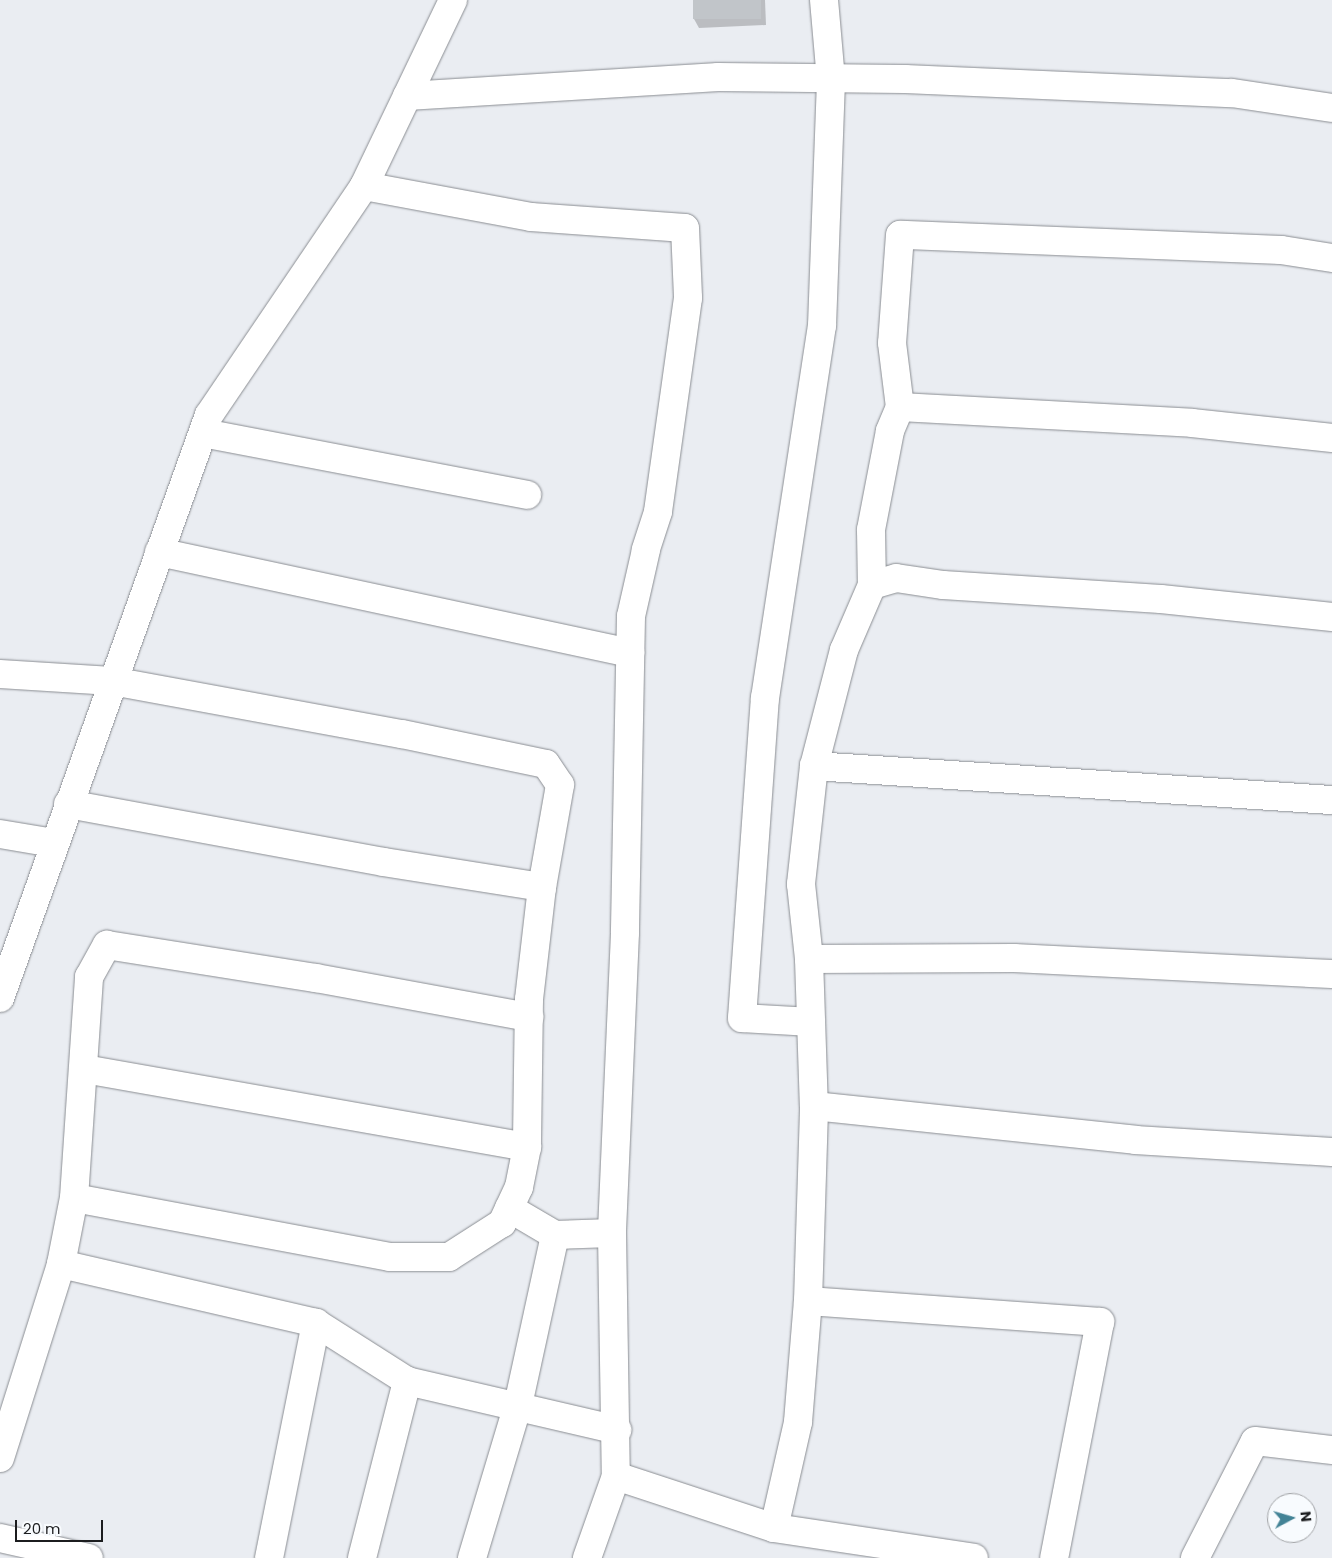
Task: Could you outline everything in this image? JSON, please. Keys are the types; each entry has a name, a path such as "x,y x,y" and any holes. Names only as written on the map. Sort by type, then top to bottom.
{"street":[{"path":"0,998 112,681 209,415 364,186 453,0"},
{"path":"811,1022 742,1018 765,698 822,326 831,80 824,0"},
{"path":"407,96 718,78 905,79 1232,93 1332,108"},
{"path":"364,186 531,217 685,228 687,308 658,512 646,550 631,616 625,933 612,1233 617,1430 616,1476 587,1558"},
{"path":"774,1528 798,1422 808,1301 814,1106 809,959 801,884 814,766 844,650 872,585 871,530 890,431 900,407 892,343 900,235 1280,250 1332,258"},
{"path":"900,407 1192,423 1332,438"},
{"path":"203,433 526,495"},
{"path":"159,552 630,653"},
{"path":"872,585 896,578 943,585 1161,599 1332,617"},
{"path":"0,674 112,681 402,734 546,764 560,786 542,887 529,1017 527,1147 519,1187 502,1223 449,1257 390,1257 74,1198"},
{"path":"814,766 1332,800"},
{"path":"68,804 384,862 542,887"},
{"path":"0,834 54,843"},
{"path":"0,1458 61,1264 74,1198 89,977 107,945 316,978 529,1017"},
{"path":"809,959 1014,958 1332,974"},
{"path":"84,1068 527,1147"},
{"path":"814,1106 1135,1140 1332,1152"},
{"path":"509,1208 555,1235 612,1233"},
{"path":"472,1558 518,1405 555,1235"},
{"path":"61,1264 316,1323 407,1381 518,1405 617,1430"},
{"path":"808,1301 1100,1322 1054,1558"},
{"path":"269,1558 316,1323"},
{"path":"362,1558 407,1381"},
{"path":"1195,1558 1255,1441 1332,1450"},
{"path":"616,1476 774,1528 974,1558"},
{"path":"0,1538 89,1558"}],"building":[{"path":"693,0 761,0 761,19 693,19"}]}
